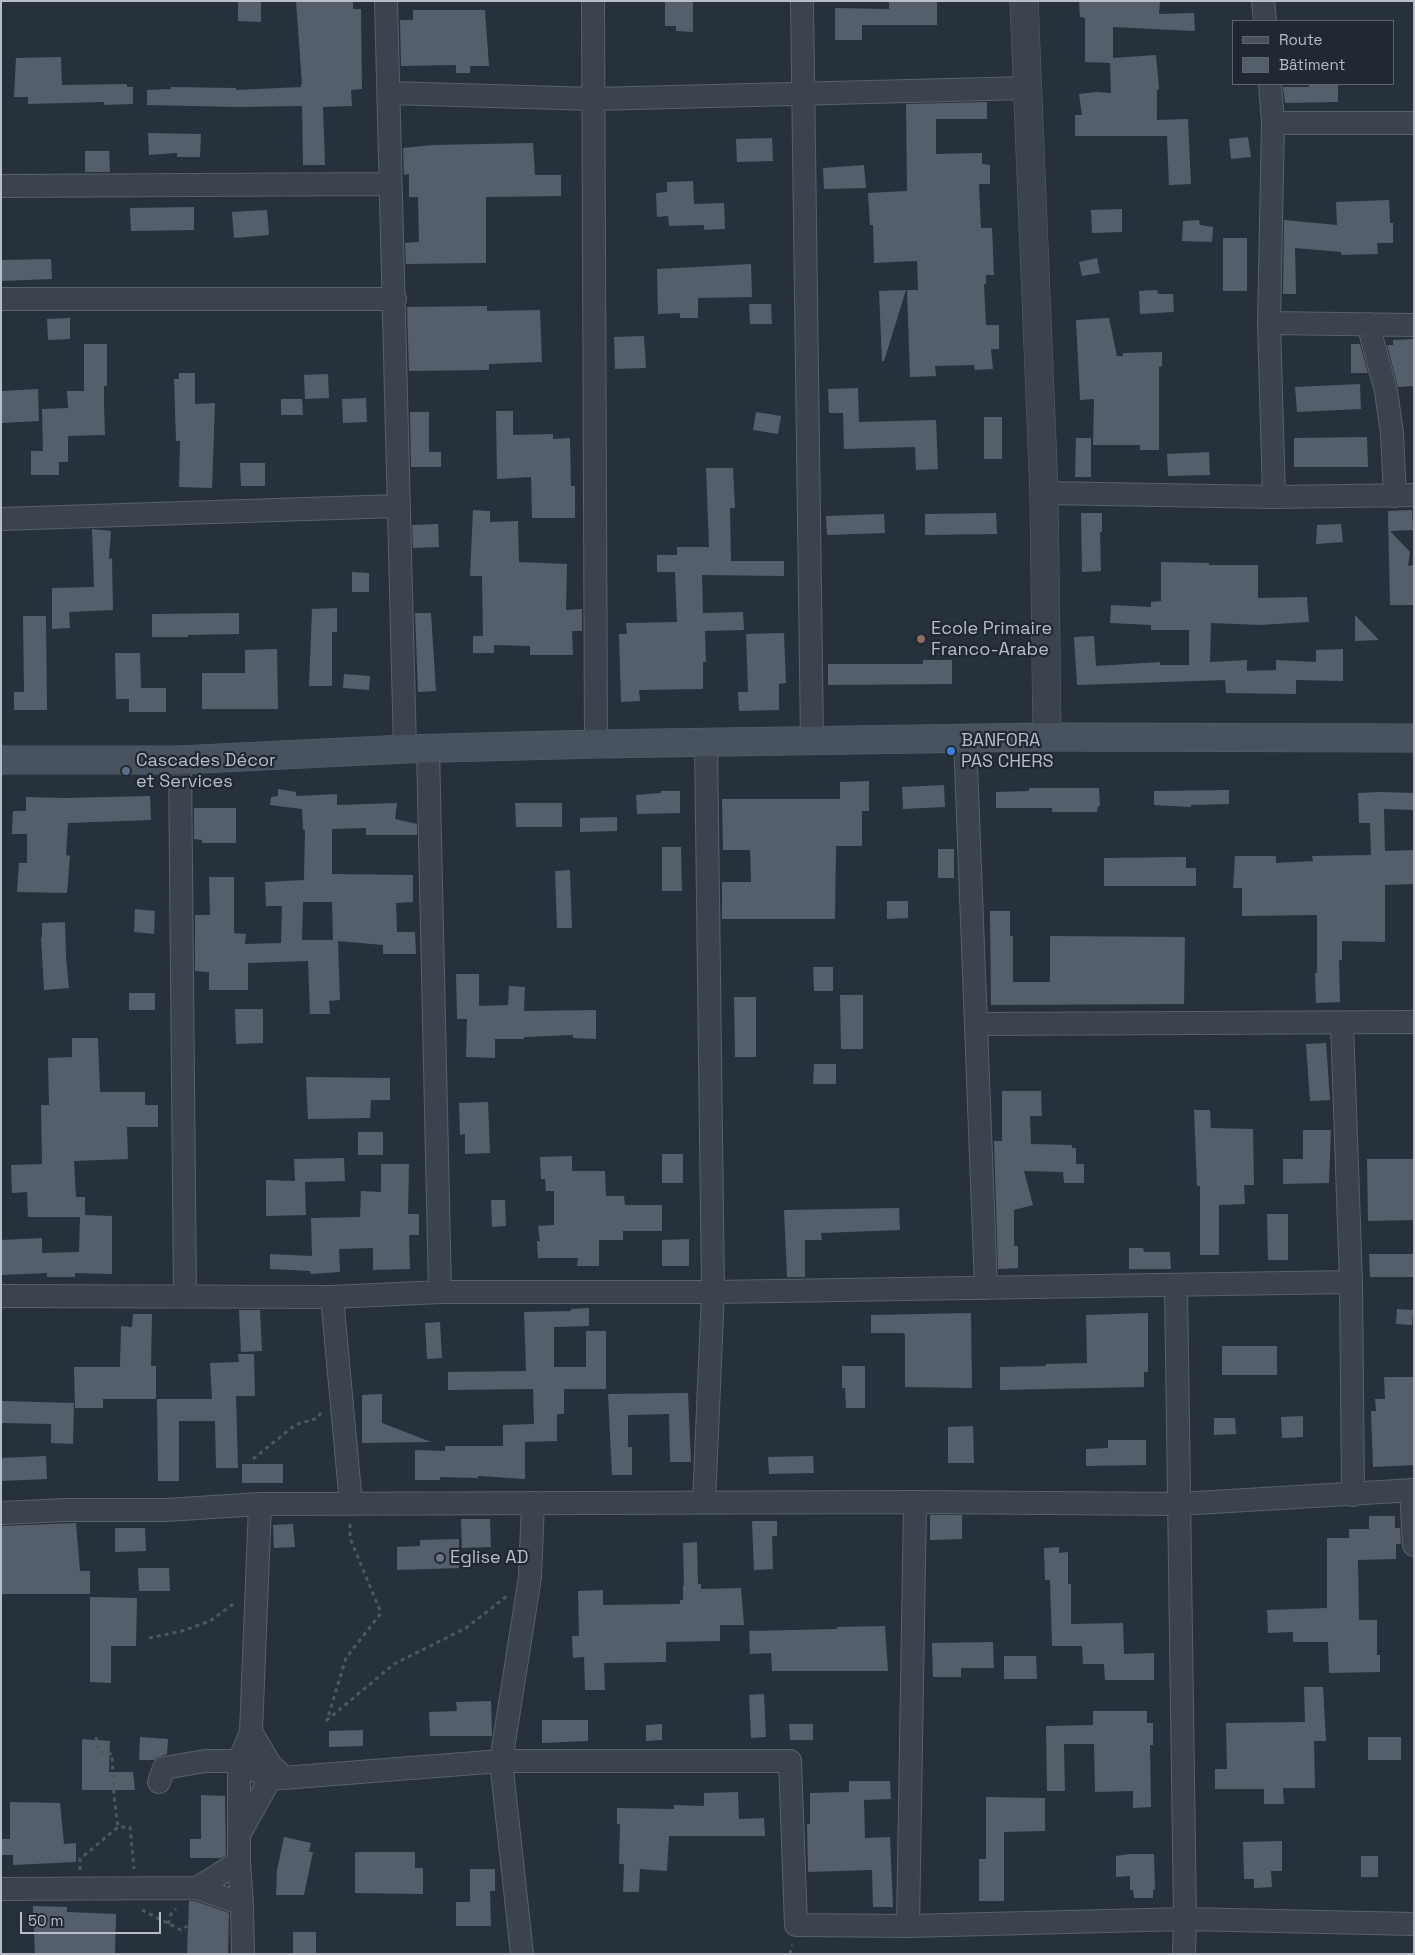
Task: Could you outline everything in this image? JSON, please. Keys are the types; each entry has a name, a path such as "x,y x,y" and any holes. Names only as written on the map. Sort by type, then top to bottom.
{"main road":[{"path":"1,760 180,760 416,749 812,740 1047,737 1414,738"}],"street":[{"path":"386,1 389,184 395,300 398,506 416,749 440,1292"},
{"path":"593,1 596,744"},
{"path":"802,1 812,740"},
{"path":"1024,1 1044,492 1047,737"},
{"path":"1263,1 1265,20"},
{"path":"1270,85 1273,124 1269,323 1274,497"},
{"path":"388,93 594,99 1028,88"},
{"path":"1273,124 1414,123"},
{"path":"1,186 389,184"},
{"path":"1,299 395,300"},
{"path":"1269,323 1414,325"},
{"path":"1044,492 1274,497 1404,495 1386,391 1368,324"},
{"path":"1,519 398,506"},
{"path":"965,738 986,1288"},
{"path":"704,1502 713,1292 706,742"},
{"path":"180,760 185,1296"},
{"path":"977,1024 1342,1024 1414,1022"},
{"path":"1342,1024 1352,1282 1353,1495"},
{"path":"1,1296 332,1298 440,1292 713,1292 1352,1282"},
{"path":"1176,1285 1184,1954"},
{"path":"332,1298 351,1504"},
{"path":"1,1513 66,1510 166,1510 260,1504 915,1502 1179,1504 1412,1490 1414,1545"},
{"path":"908,1926 915,1502"},
{"path":"522,1954 501,1761 530,1577 533,1503"},
{"path":"243,1954 239,1862 239,1761 252,1732 260,1504"},
{"path":"252,1732 277,1779"},
{"path":"159,1782 164,1768 205,1761 239,1761 277,1779 501,1761 790,1761 796,1925 908,1926 1185,1919 1414,1924"},
{"path":"239,1836 277,1779"},
{"path":"197,1888 239,1862"},
{"path":"1,1889 197,1888 242,1904"}],"path":[{"path":"253,1458 295,1425 318,1418 323,1410"},
{"path":"351,1504 350,1538 381,1613 346,1658 327,1720 394,1664 466,1628 530,1577"},
{"path":"149,1638 182,1631 210,1621 257,1587"},
{"path":"96,1737 99,1752 112,1754 118,1827"},
{"path":"80,1890 80,1860 118,1827 130,1827 131,1859 138,1889"},
{"path":"114,1889 149,1915 181,1930 187,1926"}],"building":[{"path":"238,1 261,1 261,22 238,21"},
{"path":"296,1 353,1 353,9 361,9 362,89 351,90 352,106 323,107 325,165 303,165 302,106 147,105 147,90 171,89 171,87 236,88 236,90 301,87"},
{"path":"665,1 693,1 693,32 676,31 676,26 665,26"},
{"path":"889,1 937,1 937,25 862,25 862,40 835,40 835,8 889,9"},
{"path":"1079,1 1160,1 1159,14 1194,13 1195,31 1113,27 1113,58 1156,55 1159,89 1157,90 1157,120 1188,119 1191,184 1169,185 1167,136 1075,136 1075,115 1082,115 1079,94 1111,93 1110,63 1085,62 1085,18 1080,17"},
{"path":"413,10 485,10 489,66 470,66 470,73 456,73 456,65 401,66 400,20 413,20"},
{"path":"61,57 62,85 127,84 127,87 133,87 133,104 104,105 104,102 28,104 28,97 14,97 16,58"},
{"path":"1309,85 1338,85 1338,102 1285,103 1283,87 1309,87"},
{"path":"987,102 987,119 936,119 936,154 982,153 982,164 990,165 990,184 979,184 981,228 992,228 994,275 986,275 986,284 984,284 986,325 999,325 999,349 991,349 993,369 975,370 974,365 935,366 936,376 910,377 907,290 918,290 917,261 874,263 873,225 870,225 868,193 907,191 906,104"},
{"path":"148,133 201,134 200,157 177,157 177,153 149,155"},
{"path":"1248,137 1251,157 1231,159 1229,139"},
{"path":"772,138 773,161 737,162 736,139"},
{"path":"533,143 535,175 561,175 561,196 486,197 486,263 406,264 405,243 419,242 418,197 409,197 409,174 404,175 403,148 432,145"},
{"path":"85,151 109,151 110,172 85,172"},
{"path":"864,165 866,188 824,189 823,168"},
{"path":"693,181 694,204 724,203 725,229 704,230 704,225 669,226 668,216 657,217 656,193 667,192 667,182"},
{"path":"1389,200 1390,223 1393,223 1393,243 1377,243 1378,254 1341,255 1341,252 1295,248 1296,294 1283,294 1284,220 1337,225 1336,202"},
{"path":"194,207 194,230 131,231 130,208"},
{"path":"1122,209 1122,232 1092,233 1091,210"},
{"path":"267,210 269,235 234,238 232,212"},
{"path":"1199,220 1200,225 1213,227 1212,242 1182,241 1183,221"},
{"path":"1223,238 1247,238 1247,291 1223,291"},
{"path":"1097,258 1100,273 1082,276 1079,262"},
{"path":"51,259 52,279 1,281 1,260"},
{"path":"751,264 752,297 698,298 698,318 680,318 680,313 658,314 657,269"},
{"path":"906,290 884,361 882,361 879,291"},
{"path":"1157,290 1158,294 1173,294 1174,312 1140,314 1139,291"},
{"path":"749,304 771,304 772,324 750,324"},
{"path":"487,306 487,311 540,310 542,362 489,364 489,370 409,371 407,307"},
{"path":"70,318 70,339 48,340 47,319"},
{"path":"1109,318 1117,356 1123,356 1123,353 1162,352 1162,366 1159,367 1159,450 1140,450 1140,445 1093,445 1094,399 1080,400 1076,320"},
{"path":"644,336 646,368 615,369 614,337"},
{"path":"1414,339 1414,386 1398,387 1387,345 1393,345 1393,340"},
{"path":"84,344 107,344 107,386 104,386 105,435 68,436 68,462 59,462 59,475 31,475 31,451 43,451 42,409 68,408 67,391 84,391"},
{"path":"1351,344 1360,344 1368,373 1351,373"},
{"path":"179,373 195,373 195,404 215,403 212,488 179,487 180,441 176,441 174,379 179,379"},
{"path":"328,374 329,398 305,399 304,375"},
{"path":"1360,384 1361,409 1297,412 1295,387"},
{"path":"858,388 859,422 936,420 938,469 916,470 915,447 844,449 843,413 829,413 828,389"},
{"path":"38,389 39,421 1,423 1,391"},
{"path":"366,398 367,422 343,423 342,399"},
{"path":"281,399 302,399 303,415 281,415"},
{"path":"496,411 513,411 513,435 553,434 553,439 570,438 571,486 575,486 575,518 532,518 531,477 497,479"},
{"path":"410,412 429,412 429,452 441,452 441,467 411,467"},
{"path":"756,412 781,416 778,434 753,430"},
{"path":"984,417 1002,417 1002,459 984,459"},
{"path":"1367,437 1368,467 1294,467 1294,438"},
{"path":"1076,438 1091,438 1091,477 1075,477"},
{"path":"1209,452 1210,475 1168,476 1167,454"},
{"path":"240,463 265,463 265,486 241,486"},
{"path":"706,468 733,468 735,508 730,508 731,561 784,561 784,576 702,575 703,613 743,612 744,630 705,631 706,662 703,662 703,689 639,690 640,701 621,702 619,634 627,634 626,623 677,622 675,572 657,572 657,555 677,555 677,547 709,547"},
{"path":"473,510 490,511 490,522 518,521 519,562 567,564 566,610 582,609 582,631 572,631 573,655 530,655 530,646 494,645 494,653 473,653 473,636 483,636 482,576 470,576"},
{"path":"1412,510 1413,530 1390,531 1410,552 1408,566 1413,565 1413,605 1390,605 1388,511"},
{"path":"996,513 997,534 925,535 925,514"},
{"path":"1081,513 1102,513 1102,532 1100,532 1101,571 1082,572"},
{"path":"884,514 885,533 827,535 826,516"},
{"path":"438,524 439,547 413,548 412,525"},
{"path":"1341,524 1343,542 1316,544 1317,525"},
{"path":"92,529 111,531 109,559 112,558 113,610 69,612 70,628 52,629 52,588 94,587"},
{"path":"1161,562 1209,563 1209,565 1258,565 1258,598 1307,597 1309,622 1260,625 1211,623 1210,662 1247,660 1247,671 1276,670 1276,660 1316,662 1316,650 1343,649 1343,681 1296,680 1296,694 1226,693 1225,680 1077,685 1074,637 1094,636 1096,666 1160,662 1160,665 1189,665 1189,630 1151,630 1151,625 1110,623 1111,605 1151,607 1151,602 1161,601"},
{"path":"352,572 369,573 369,592 352,592"},
{"path":"337,608 337,632 332,632 332,686 309,686 312,609"},
{"path":"239,613 239,634 152,637 152,614"},
{"path":"415,613 431,613 436,691 418,692"},
{"path":"1355,615 1379,640 1355,641"},
{"path":"23,616 46,616 47,710 14,710 14,692 24,692"},
{"path":"784,633 786,683 779,684 779,710 739,711 738,692 748,692 746,634"},
{"path":"277,649 278,709 202,709 202,673 245,673 245,650"},
{"path":"115,653 140,653 141,688 166,688 166,712 129,712 129,699 116,699"},
{"path":"923,660 952,660 952,684 828,685 828,664 923,664"},
{"path":"344,674 370,676 369,690 343,688"},
{"path":"869,781 869,811 862,811 862,846 836,846 835,919 722,919 722,882 751,882 750,850 723,850 722,799 840,799 840,782"},
{"path":"944,785 945,807 903,809 902,787"},
{"path":"1029,788 1099,788 1100,806 1098,806 1097,812 1052,812 1052,808 996,808 996,792 1029,791"},
{"path":"278,789 296,792 296,796 337,794 337,805 397,803 395,819 417,824 417,835 366,835 366,828 332,829 332,874 413,875 413,902 396,903 397,932 415,932 416,954 383,954 383,945 338,941 340,1000 329,1001 330,1014 310,1014 308,961 248,963 248,990 209,990 209,972 195,971 195,915 210,915 209,877 234,877 234,933 246,934 245,944 281,943 282,906 266,906 265,882 304,880 305,830 303,830 302,809 270,805 271,797 278,796","holes":["303,902 332,902 333,940 302,940"]},
{"path":"1229,790 1229,804 1191,805 1191,807 1154,805 1154,791"},
{"path":"661,791 680,791 680,813 637,814 636,795 661,793"},
{"path":"1358,793 1414,793 1414,810 1384,809 1385,851 1414,850 1414,884 1385,885 1385,942 1342,941 1342,960 1339,960 1340,1002 1316,1003 1317,915 1242,916 1242,888 1233,888 1235,856 1276,856 1276,863 1313,861 1312,856 1371,855 1370,823 1359,823"},
{"path":"150,796 151,820 68,823 66,855 70,856 67,893 17,892 19,863 27,863 27,834 12,834 13,811 26,811 26,797"},
{"path":"515,803 562,803 562,827 516,827"},
{"path":"194,808 236,808 236,843 202,843 202,840 194,839"},
{"path":"617,817 617,831 580,832 580,818"},
{"path":"662,847 681,847 682,891 662,891"},
{"path":"938,849 954,849 954,878 938,878"},
{"path":"1186,857 1186,868 1196,868 1196,886 1104,886 1104,858"},
{"path":"570,870 572,928 557,928 555,871"},
{"path":"887,901 908,901 908,918 887,919"},
{"path":"135,909 155,911 154,934 134,932"},
{"path":"990,911 1010,911 1010,936 1013,936 1013,982 1050,982 1050,936 1185,937 1184,1004 991,1005"},
{"path":"65,922 69,988 44,990 42,923"},
{"path":"813,967 833,967 833,991 814,991"},
{"path":"456,974 479,974 479,1006 508,1005 509,986 525,987 524,1011 596,1010 596,1039 573,1038 573,1035 495,1039 495,1058 466,1057 467,1019 457,1019"},
{"path":"129,993 155,993 155,1010 129,1010"},
{"path":"840,995 863,995 863,1049 841,1049"},
{"path":"734,997 756,997 756,1057 735,1057"},
{"path":"235,1009 263,1009 263,1043 236,1044"},
{"path":"72,1038 98,1038 100,1092 145,1092 145,1105 158,1105 158,1127 127,1127 128,1159 74,1161 76,1197 85,1197 85,1215 112,1216 112,1274 75,1273 75,1277 47,1277 47,1273 1,1275 1,1240 42,1238 42,1253 79,1252 80,1217 28,1217 27,1192 12,1193 11,1165 42,1164 41,1105 49,1105 48,1058 72,1057"},
{"path":"1326,1043 1330,1100 1310,1101 1306,1044"},
{"path":"814,1064 836,1064 836,1084 813,1084"},
{"path":"306,1077 390,1078 390,1100 371,1100 370,1118 308,1119"},
{"path":"1002,1091 1041,1091 1042,1116 1030,1116 1031,1144 1072,1145 1072,1148 1076,1148 1076,1164 1084,1164 1084,1183 1064,1183 1063,1172 1024,1171 1033,1205 1014,1210 1014,1246 1018,1246 1018,1268 998,1269 994,1141 1002,1141"},
{"path":"488,1102 490,1153 465,1154 465,1134 460,1135 459,1103"},
{"path":"1194,1110 1210,1110 1211,1128 1253,1129 1254,1185 1244,1185 1245,1204 1219,1205 1219,1255 1200,1255 1200,1186 1197,1186"},
{"path":"1303,1130 1331,1130 1329,1183 1283,1184 1283,1159 1303,1159"},
{"path":"358,1132 383,1132 383,1155 358,1155"},
{"path":"662,1154 683,1154 683,1183 662,1183"},
{"path":"572,1156 572,1171 605,1171 606,1196 624,1196 625,1205 662,1205 662,1231 623,1231 623,1240 599,1240 599,1266 577,1266 578,1258 538,1258 537,1241 540,1241 538,1226 554,1225 554,1191 546,1191 545,1179 541,1179 540,1157"},
{"path":"344,1158 345,1181 305,1182 306,1215 266,1216 266,1180 295,1181 294,1159"},
{"path":"1367,1159 1414,1159 1414,1220 1368,1221"},
{"path":"381,1164 409,1164 408,1214 419,1214 419,1235 409,1235 410,1269 373,1270 373,1248 339,1249 340,1272 311,1274 310,1271 270,1269 270,1254 312,1256 311,1218 360,1217 361,1191 381,1192"},
{"path":"491,1200 505,1200 506,1226 492,1227"},
{"path":"899,1208 900,1230 821,1233 822,1240 805,1240 805,1277 787,1277 784,1210"},
{"path":"1267,1214 1288,1214 1288,1260 1268,1260"},
{"path":"689,1239 689,1266 662,1266 662,1240"},
{"path":"1129,1248 1143,1248 1144,1252 1170,1252 1171,1269 1129,1269"},
{"path":"1369,1254 1414,1254 1414,1277 1370,1277"},
{"path":"589,1308 589,1326 554,1327 554,1367 586,1367 586,1331 606,1331 606,1389 564,1389 564,1414 557,1414 557,1441 525,1442 525,1479 478,1476 478,1478 440,1477 440,1480 415,1480 415,1450 445,1451 445,1446 503,1446 503,1425 534,1424 533,1389 448,1390 448,1372 526,1371 524,1312 571,1311 571,1309"},
{"path":"1397,1309 1413,1310 1412,1325 1396,1324"},
{"path":"239,1310 260,1310 262,1351 241,1352"},
{"path":"971,1313 972,1388 905,1387 905,1335 903,1333 871,1333 871,1315"},
{"path":"1148,1313 1148,1372 1144,1372 1144,1387 1000,1390 1000,1367 1087,1363 1086,1315"},
{"path":"133,1314 152,1314 151,1366 156,1366 156,1399 103,1399 103,1408 75,1408 74,1367 120,1367 121,1326 132,1327"},
{"path":"440,1322 442,1358 427,1359 425,1323"},
{"path":"1222,1346 1277,1346 1277,1375 1222,1375"},
{"path":"238,1354 254,1354 255,1396 236,1396 238,1468 216,1468 215,1421 179,1421 179,1481 158,1481 157,1399 212,1399 210,1363 239,1362"},
{"path":"842,1366 865,1366 865,1408 846,1408 845,1388 842,1388"},
{"path":"1384,1377 1414,1377 1414,1465 1373,1467 1371,1411 1376,1411 1375,1399 1385,1399"},
{"path":"688,1393 691,1462 670,1462 669,1414 628,1415 628,1447 632,1447 632,1475 612,1475 608,1394"},
{"path":"382,1394 382,1423 431,1442 362,1443 362,1395"},
{"path":"1,1401 74,1403 73,1444 51,1443 51,1424 1,1423"},
{"path":"1303,1416 1303,1437 1282,1438 1281,1417"},
{"path":"1214,1418 1235,1418 1236,1434 1214,1435"},
{"path":"973,1426 974,1463 948,1463 948,1427"},
{"path":"1108,1440 1146,1440 1146,1465 1086,1466 1086,1449 1108,1448"},
{"path":"46,1456 47,1479 1,1481 1,1458"},
{"path":"813,1456 814,1473 769,1474 768,1457"},
{"path":"242,1464 283,1464 283,1483 242,1483"},
{"path":"930,1515 962,1515 962,1539 930,1540"},
{"path":"1369,1516 1395,1516 1395,1528 1400,1528 1401,1544 1396,1544 1396,1559 1358,1560 1359,1620 1377,1620 1377,1655 1380,1655 1380,1672 1329,1673 1328,1642 1293,1642 1293,1632 1268,1633 1267,1610 1327,1608 1327,1538 1349,1538 1349,1529 1369,1529"},
{"path":"461,1519 490,1519 491,1547 462,1548"},
{"path":"752,1521 777,1521 777,1536 772,1536 773,1569 754,1570"},
{"path":"76,1523 80,1571 90,1571 90,1594 1,1594 1,1526"},
{"path":"293,1524 295,1547 274,1548 273,1525"},
{"path":"115,1528 145,1528 146,1551 115,1552"},
{"path":"459,1539 459,1568 397,1570 397,1547 420,1546 420,1540"},
{"path":"697,1542 698,1584 701,1584 701,1589 741,1588 744,1625 720,1625 720,1641 666,1642 666,1662 604,1663 605,1690 585,1690 584,1657 573,1658 572,1636 579,1636 578,1591 603,1590 603,1605 680,1604 680,1600 683,1600 684,1585 683,1543"},
{"path":"1059,1547 1059,1553 1068,1552 1068,1584 1071,1584 1071,1624 1123,1623 1124,1654 1154,1653 1154,1680 1105,1680 1104,1664 1083,1664 1082,1646 1052,1646 1050,1580 1045,1580 1044,1548"},
{"path":"138,1568 169,1568 170,1591 139,1591"},
{"path":"90,1597 137,1598 136,1646 111,1646 111,1683 90,1682"},
{"path":"885,1626 888,1671 772,1671 771,1653 750,1654 749,1631"},
{"path":"993,1642 994,1668 961,1668 961,1677 933,1677 932,1643"},
{"path":"1004,1656 1036,1656 1037,1679 1004,1679"},
{"path":"1304,1687 1323,1687 1326,1741 1314,1741 1315,1788 1283,1788 1284,1804 1264,1804 1264,1789 1215,1789 1215,1769 1227,1769 1226,1723 1305,1722"},
{"path":"764,1694 766,1737 751,1738 749,1695"},
{"path":"491,1701 492,1736 430,1736 429,1712 457,1711 456,1702"},
{"path":"1093,1711 1147,1711 1147,1723 1153,1723 1153,1745 1150,1745 1151,1807 1133,1808 1133,1791 1095,1792 1094,1744 1064,1744 1065,1791 1047,1791 1046,1726 1093,1725"},
{"path":"542,1720 588,1720 588,1741 542,1743"},
{"path":"662,1724 662,1740 646,1741 646,1725"},
{"path":"789,1724 813,1724 813,1740 790,1740"},
{"path":"363,1730 363,1746 329,1747 329,1731"},
{"path":"140,1737 168,1739 167,1754 154,1760 139,1760"},
{"path":"1368,1737 1401,1737 1401,1760 1368,1760"},
{"path":"82,1739 110,1741 109,1772 133,1772 135,1790 82,1790"},
{"path":"849,1781 890,1781 891,1799 864,1800 865,1838 890,1837 893,1907 873,1907 872,1870 808,1872 807,1824 810,1824 810,1793 849,1792"},
{"path":"738,1792 739,1819 764,1818 765,1836 669,1836 667,1871 640,1869 639,1892 623,1892 624,1864 619,1864 620,1824 617,1824 617,1808 674,1809 674,1805 704,1806 704,1793"},
{"path":"201,1795 225,1796 226,1855 221,1858 190,1858 190,1839 201,1839"},
{"path":"986,1797 1045,1798 1045,1831 1004,1832 1004,1901 979,1901 979,1859 986,1859"},
{"path":"10,1802 60,1803 64,1844 76,1843 76,1862 13,1865 13,1855 1,1855 1,1839 10,1839"},
{"path":"284,1837 311,1843 309,1852 313,1852 304,1895 276,1895 277,1870"},
{"path":"1282,1841 1282,1871 1271,1871 1272,1887 1254,1888 1254,1879 1244,1879 1243,1842"},
{"path":"415,1852 415,1868 423,1868 423,1894 355,1893 355,1853"},
{"path":"1154,1854 1155,1890 1153,1890 1153,1898 1134,1898 1133,1890 1130,1890 1130,1876 1116,1877 1116,1856"},
{"path":"1361,1856 1378,1856 1378,1877 1361,1877"},
{"path":"470,1869 495,1869 495,1891 490,1891 491,1926 456,1926 456,1902 470,1902"},
{"path":"189,1901 195,1901 229,1913 228,1954 187,1954"},
{"path":"33,1906 67,1907 67,1912 116,1914 115,1954 35,1954"},
{"path":"293,1932 316,1932 316,1954 293,1954"}],"place":[{"name":"Ecole Primaire Franco-Arabe","path":"921,639"},
{"name":"BANFORA PAS CHERS","path":"951,751"},
{"name":"Cascades Décor et Services","path":"126,771"},
{"name":"Eglise AD","path":"440,1558"}]}
